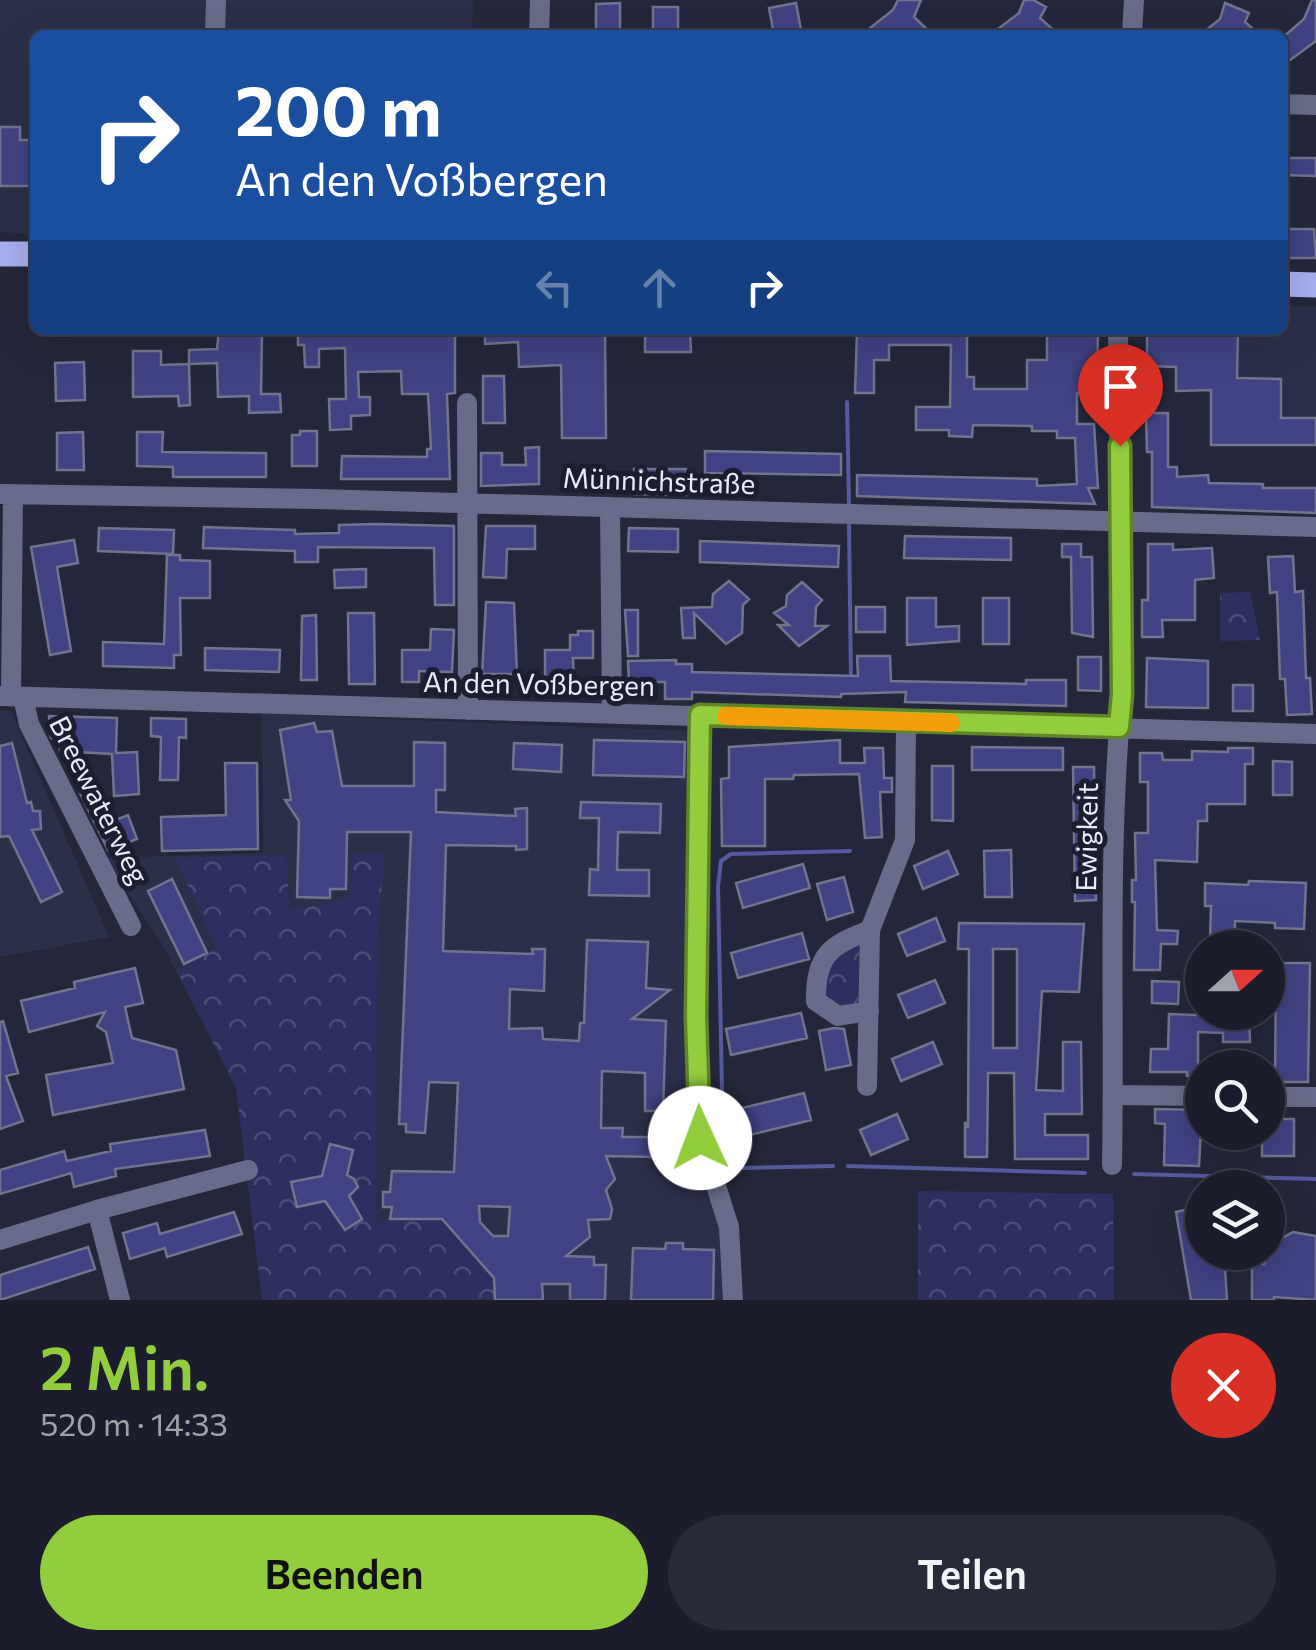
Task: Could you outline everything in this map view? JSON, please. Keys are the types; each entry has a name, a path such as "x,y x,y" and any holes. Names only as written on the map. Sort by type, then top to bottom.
{"main road":[{"path":"0,254 30,254"},
{"path":"1288,284 1316,285"}],"street":[{"path":"215,30 216,0"},
{"path":"538,30 540,0"},
{"path":"1132,30 1134,0"},
{"path":"1288,104 1316,105"},
{"name":"Ewigkeit","path":"1112,1165 1113,909 1122,694 1118,335"},
{"path":"467,403 468,710"},
{"name":"Münnichstraße","path":"6,494 318,498 1316,527"},
{"name":"Breewaterweg","path":"6,494 11,696 29,724 131,926"},
{"path":"610,507 612,714"},
{"name":"An den Voßbergen","path":"11,696 1316,734"},
{"path":"700,715 698,1130 729,1227 733,1300"},
{"path":"867,1086 870,930 904,840 906,722"},
{"path":"868,1012 838,1016 816,1001 815,974 834,947 870,930"},
{"path":"1113,1095 1185,1096"},
{"path":"1285,1097 1316,1098"},
{"path":"0,1240 248,1170"},
{"path":"98,1210 120,1300"}],"shaded area":[{"path":"0,0 213,0 212,30 30,30 30,234 0,232"},
{"path":"217,0 473,0 472,30 218,30"},
{"path":"1288,306 1316,307 1316,445 1211,445 1211,390 1176,391 1175,335 1288,335"},
{"path":"0,711 11,711 109,937 0,957"},
{"path":"262,714 688,731 688,1125 723,1241 723,1300 270,1300 236,1088 161,942 104,858 263,853"}],"green space":[{"path":"1250,592 1260,640 1220,641 1220,593"},
{"path":"385,852 378,925 375,1224 390,1219 442,1219 494,1278 495,1300 262,1300 236,1088 177,971 217,948 175,858 286,855 290,910 350,897 353,853"},
{"path":"870,930 869,1011 816,1001 833,947"},
{"path":"918,1191 1113,1194 1114,1300 918,1300"}],"building":[{"path":"898,0 921,0 914,17 928,30 867,30 893,10"},
{"path":"1024,0 1033,0 1046,7 1040,18 1053,30 997,30 1019,13"},
{"path":"1312,0 1316,0 1316,41 1288,62 1288,33 1304,19"},
{"path":"620,3 620,30 596,30 596,4"},
{"path":"796,3 801,30 773,30 769,8"},
{"path":"1225,3 1249,13 1245,22 1254,30 1206,30 1220,19"},
{"path":"653,7 678,7 678,30 653,30"},
{"path":"0,127 20,127 20,140 30,140 30,186 0,186"},
{"path":"1288,158 1316,158 1316,176 1288,175"},
{"path":"1288,229 1314,229 1316,258 1288,258"},
{"path":"218,335 262,335 261,394 280,394 281,412 249,413 249,396 218,397 217,363 189,364 189,350 217,349"},
{"path":"298,335 455,335 455,393 447,394 450,479 341,479 342,456 427,457 427,449 431,449 428,394 402,394 401,371 358,372 359,397 370,397 370,415 351,416 351,429 330,430 329,399 346,399 345,348 319,349 319,367 305,367 304,345 298,345"},
{"path":"485,335 605,335 606,438 562,438 561,365 519,367 518,342 485,344"},
{"path":"645,335 690,335 691,352 645,352"},
{"path":"857,335 967,335 967,377 974,377 974,389 1027,389 1027,360 1047,360 1047,335 1098,335 1097,392 1077,393 1077,424 1094,424 1098,488 1088,488 1095,504 857,496 857,475 1037,479 1037,486 1077,484 1075,438 1057,438 1057,431 1032,431 1032,426 973,425 972,437 949,436 949,430 916,430 916,407 950,407 951,345 889,345 889,360 874,360 874,393 855,393"},
{"path":"1147,335 1238,335 1237,378 1281,379 1281,418 1316,418 1316,445 1211,445 1211,390 1176,391 1176,367 1147,366"},
{"path":"133,351 161,351 161,365 189,364 190,405 179,406 178,396 133,397"},
{"path":"84,362 85,400 56,401 55,363"},
{"path":"483,376 504,376 505,423 483,423"},
{"path":"1146,413 1168,413 1168,467 1177,467 1177,477 1208,475 1209,483 1316,488 1316,513 1152,507 1152,452 1147,452"},
{"path":"300,431 317,431 317,466 292,466 292,435 300,435"},
{"path":"83,432 84,470 57,470 57,433"},
{"path":"137,432 163,432 162,452 266,453 266,477 173,477 173,467 137,466"},
{"path":"539,447 539,484 481,486 481,453 502,453 502,465 526,465 525,448"},
{"path":"705,451 841,454 841,475 705,473"},
{"path":"634,469 686,469 686,495 634,494"},
{"path":"339,525 454,526 454,605 435,605 434,548 318,547 318,562 295,562 295,551 203,548 204,527 295,530 295,534 339,533"},
{"path":"486,526 535,526 535,549 507,549 506,578 483,577"},
{"path":"99,528 174,530 173,554 98,551"},
{"path":"629,528 678,529 678,552 628,551"},
{"path":"905,536 1011,538 1011,560 904,558"},
{"path":"74,540 78,563 57,567 71,651 50,655 31,547"},
{"path":"700,541 839,546 838,567 700,562"},
{"path":"1062,544 1081,544 1081,557 1092,557 1093,637 1072,633 1071,557 1062,557"},
{"path":"1148,544 1173,544 1173,550 1212,548 1214,578 1195,580 1195,620 1162,620 1163,637 1142,637 1142,600 1148,600"},
{"path":"167,555 180,555 180,560 210,561 210,598 180,598 181,655 174,655 174,668 103,666 103,642 164,644"},
{"path":"1293,556 1295,592 1303,591 1306,678 1310,678 1312,714 1287,715 1285,679 1280,679 1277,592 1270,593 1268,557"},
{"path":"366,569 366,587 335,588 334,570"},
{"path":"729,581 749,599 743,605 742,633 726,644 694,613 695,638 683,638 681,608 712,607 713,594"},
{"path":"802,582 822,600 816,607 815,626 827,626 799,646 778,625 789,625 774,613 786,606 787,595"},
{"path":"907,598 936,598 936,627 959,626 959,641 907,645"},
{"path":"983,598 1009,598 1009,644 983,644"},
{"path":"486,602 514,603 517,674 482,674"},
{"path":"856,607 885,607 885,632 856,632"},
{"path":"625,610 638,610 638,656 628,656"},
{"path":"348,613 374,613 375,684 349,684"},
{"path":"316,615 317,680 301,680 302,616"},
{"path":"431,629 454,630 452,672 419,671 419,682 402,682 402,650 430,650"},
{"path":"578,631 593,631 593,658 573,658 574,684 545,685 545,650 570,650 570,635 578,635"},
{"path":"205,648 280,650 279,672 205,670"},
{"path":"857,656 890,656 891,681 1026,684 1026,680 1066,680 1066,706 905,702 906,692 841,697 692,692 692,699 665,699 665,682 629,682 628,661 676,660 676,664 692,664 692,672 858,676"},
{"path":"1078,657 1101,657 1101,691 1078,690"},
{"path":"1147,658 1208,661 1208,708 1146,707"},
{"path":"1233,685 1253,685 1253,711 1233,711"},
{"path":"49,716 117,718 116,753 137,752 139,794 114,796 112,754 60,751 60,738 51,738"},
{"path":"151,718 186,719 186,738 179,737 178,780 160,780 161,737 151,736"},
{"path":"314,723 317,732 332,731 342,786 414,786 414,742 445,743 445,790 436,790 436,812 516,816 515,809 527,808 527,849 446,845 443,951 533,954 532,949 545,949 544,991 510,989 509,1029 542,1028 543,1039 579,1041 580,1023 584,1023 587,940 648,942 646,988 670,990 632,1019 666,1021 663,1111 645,1111 645,1073 602,1071 601,1128 623,1128 622,1137 652,1137 652,1128 664,1128 664,1150 653,1149 653,1157 606,1156 615,1179 606,1190 612,1209 610,1219 588,1220 590,1237 566,1256 594,1257 594,1265 606,1265 605,1300 570,1300 570,1284 542,1284 543,1300 495,1300 494,1278 442,1219 390,1219 392,1207 383,1207 383,1192 390,1192 392,1171 454,1172 458,1083 429,1082 425,1133 406,1132 406,1124 399,1124 411,832 347,832 346,889 330,889 330,898 297,897 299,821 285,800 291,800 280,730","holes":["479,1206 510,1207 508,1236 493,1236 480,1222"]},
{"path":"594,740 685,742 684,777 593,775"},
{"path":"840,740 840,763 865,763 864,748 883,748 884,778 892,778 892,792 880,792 882,837 865,838 859,774 794,775 793,779 765,779 765,846 722,846 721,779 729,778 729,747"},
{"path":"12,743 27,803 31,802 33,811 40,811 41,829 32,830 62,892 41,902 9,836 0,837 0,746"},
{"path":"514,743 562,745 561,772 513,769"},
{"path":"972,747 1063,748 1063,770 972,770"},
{"path":"1228,748 1253,748 1253,764 1245,764 1245,804 1207,804 1207,821 1198,821 1197,862 1155,860 1157,930 1178,931 1177,944 1161,944 1160,970 1134,970 1135,833 1148,833 1148,782 1140,782 1140,753 1162,753 1163,760 1192,760 1192,751 1228,752"},
{"path":"1273,761 1292,762 1292,795 1273,795"},
{"path":"225,763 257,763 258,849 162,851 161,817 226,815"},
{"path":"932,766 953,766 953,821 932,820"},
{"path":"1073,767 1094,767 1096,900 1075,901"},
{"path":"95,786 116,830 115,820 128,815 137,839 108,850 80,793"},
{"path":"581,802 661,804 660,833 618,832 617,870 649,870 649,896 589,895 590,869 598,870 599,818 580,818"},
{"path":"1011,850 1012,897 985,897 984,851"},
{"path":"948,851 958,874 923,889 914,866"},
{"path":"803,864 810,888 743,908 736,883"},
{"path":"844,877 853,912 827,920 817,884"},
{"path":"172,879 207,953 184,964 148,891"},
{"path":"1249,881 1306,883 1304,929 1235,921 1235,930 1210,930 1211,906 1205,906 1205,883 1248,885"},
{"path":"936,918 945,941 907,956 898,934"},
{"path":"959,923 1084,924 1079,992 1042,991 1036,1090 1063,1091 1063,1042 1081,1042 1082,1114 1045,1114 1045,1135 1088,1135 1088,1159 1015,1159 1014,1073 988,1073 987,1157 965,1157 969,949 958,949","holes":["993,949 1017,949 1017,1048 993,1048"]},
{"path":"802,933 809,959 738,978 731,953"},
{"path":"1285,963 1310,963 1308,1082 1285,1082 1285,1050 1275,1050 1275,1030 1285,1030"},
{"path":"135,968 143,1003 125,1007 132,1038 176,1050 184,1089 53,1115 46,1075 113,1063 106,1032 97,1026 105,1012 29,1032 21,1001 75,988 74,982"},
{"path":"935,980 945,1003 908,1018 898,995"},
{"path":"1152,981 1179,982 1178,1004 1152,1003"},
{"path":"801,1013 807,1038 731,1055 726,1029"},
{"path":"1169,1014 1185,1015 1185,1030 1250,1030 1250,1042 1223,1042 1223,1033 1198,1032 1198,1050 1185,1050 1185,1072 1150,1072 1151,1049 1168,1049"},
{"path":"3,1021 18,1073 6,1076 23,1121 0,1129 0,1022"},
{"path":"844,1029 851,1065 826,1070 819,1031"},
{"path":"933,1042 942,1064 901,1081 892,1059"},
{"path":"804,1093 811,1120 733,1139 726,1112"},
{"path":"1155,1109 1185,1110 1185,1150 1200,1150 1199,1166 1164,1165 1165,1124 1155,1123"},
{"path":"897,1114 908,1139 871,1155 860,1130"},
{"path":"1285,1119 1294,1119 1294,1156 1262,1156 1262,1150 1285,1150"},
{"path":"205,1130 210,1156 115,1169 116,1176 74,1187 71,1173 0,1194 0,1170 64,1151 67,1161 111,1151 110,1144"},
{"path":"330,1144 353,1150 347,1175 358,1187 349,1196 362,1219 345,1230 325,1201 297,1207 291,1182 322,1176"},
{"path":"1185,1210 1185,1265 1176,1212"},
{"path":"234,1212 242,1234 167,1257 165,1248 130,1259 123,1233 157,1223 160,1234"},
{"path":"1293,1232 1316,1236 1316,1300 1252,1300 1252,1270 1285,1270 1285,1236"},
{"path":"666,1243 683,1243 683,1249 714,1250 713,1300 631,1300 633,1248 665,1249"},
{"path":"88,1247 95,1269 0,1300 0,1275"},
{"path":"1186,1270 1225,1270 1227,1300 1191,1300"}],"waterway":[{"path":"847,402 849,505"},
{"path":"849,525 851,679"},
{"path":"833,1166 743,1168 730,1157 723,1143 718,887 721,861 731,854 850,851"},
{"path":"848,1166 1085,1173"},
{"path":"1134,1174 1316,1179"}],"slow traffic":[{"path":"726,716 951,723"}],"route":[{"path":"700,1138 696,1017 700,715 1119,727 1120,446"}]}
